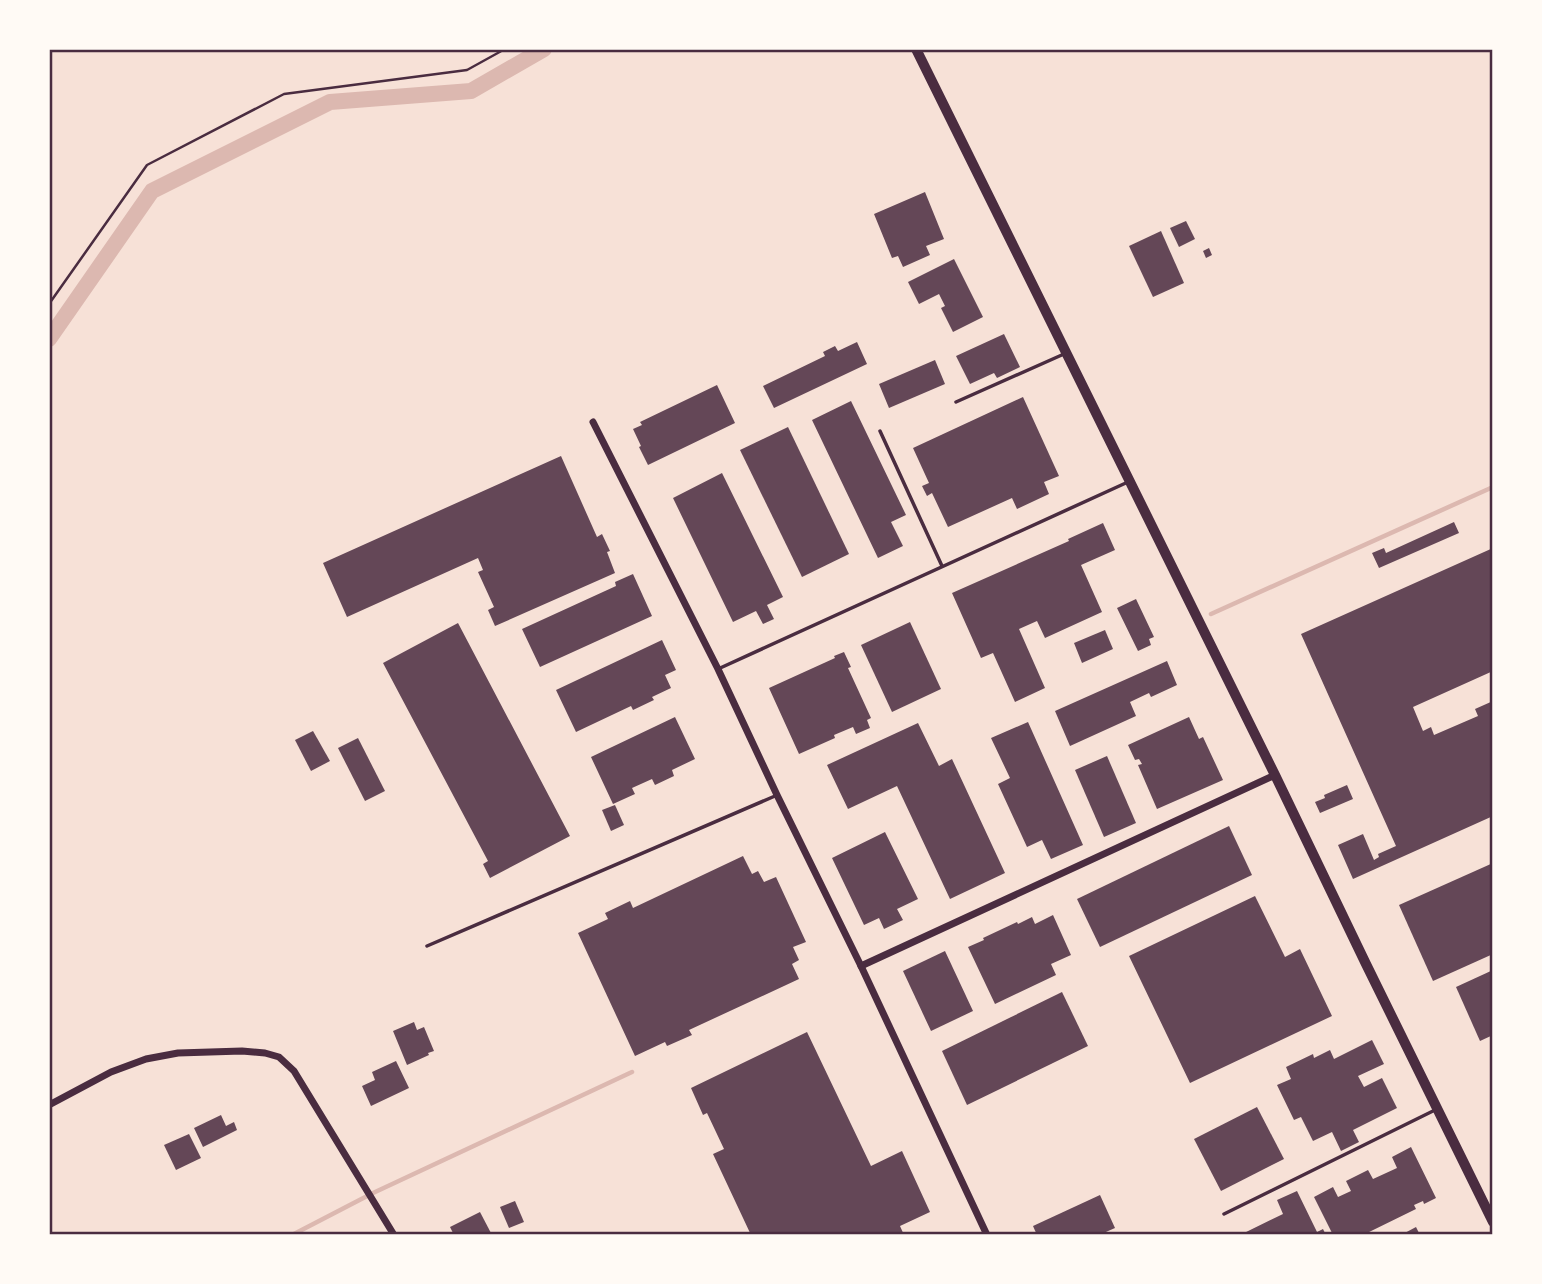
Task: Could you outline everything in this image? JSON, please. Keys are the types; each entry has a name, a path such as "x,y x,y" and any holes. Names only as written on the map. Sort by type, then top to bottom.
{"main road":[{"path":"916,49 1493,1222"}],"street":[{"path":"593,422 718,669 987,1235"},
{"path":"861,966 1275,775"},
{"path":"49,1105 111,1072 146,1059 178,1053 242,1051 279,1057 294,1071 394,1235"}],"lane":[{"path":"956,402 1066,353"},
{"path":"880,431 942,566"},
{"path":"718,669 1130,481"},
{"path":"427,946 777,795"},
{"path":"1224,1214 1437,1109"}],"path":[{"path":"49,304 147,165 284,94 467,70 505,49"}],"building":[{"path":"925,192 944,239 926,246 930,255 903,267 898,256 892,258 874,214"},
{"path":"1186,221 1195,239 1179,247 1170,228"},
{"path":"1161,231 1184,283 1153,297 1129,246"},
{"path":"1209,248 1212,255 1206,258 1203,251"},
{"path":"954,259 983,317 953,332 941,308 945,306 939,294 919,304 908,282"},
{"path":"1004,334 1020,367 997,378 994,373 970,384 956,356"},
{"path":"857,342 867,364 774,408 763,386 825,356 823,352 835,346 838,351"},
{"path":"935,360 945,384 889,408 879,384"},
{"path":"717,385 735,423 648,465 633,429 642,425 640,422"},
{"path":"1023,397 1059,476 1044,482 1049,494 1017,509 1012,498 948,527 932,493 927,496 922,486 929,483 913,448"},
{"path":"851,401 906,515 891,522 903,546 878,558 812,420"},
{"path":"788,427 849,554 802,577 740,450"},
{"path":"561,456 597,537 602,534 610,551 607,552 615,573 495,626 488,610 494,607 478,572 483,570 478,558 347,617 323,563"},
{"path":"722,473 783,597 767,605 774,619 763,624 756,611 733,622 673,498"},
{"path":"1454,522 1459,533 1379,568 1372,553 1384,548 1386,553"},
{"path":"1103,523 1115,550 1081,565 1102,612 1045,638 1037,621 1019,629 1045,688 1015,702 993,653 981,658 952,593"},
{"path":"1493,548 1493,671 1413,707 1423,731 1431,727 1434,735 1478,716 1475,709 1493,701 1493,816 1353,879 1338,845 1363,834 1374,860 1379,857 1378,854 1396,846 1301,634"},
{"path":"633,574 652,616 540,667 522,629 616,586 615,582"},
{"path":"1136,599 1154,637 1149,639 1151,645 1138,651 1117,608"},
{"path":"910,622 941,689 892,712 861,645"},
{"path":"458,623 570,836 490,878 483,864 488,861 383,663"},
{"path":"1105,630 1113,649 1082,663 1074,643"},
{"path":"662,640 676,670 665,675 671,688 633,710 631,706 576,732 556,690"},
{"path":"844,652 851,667 848,668 871,718 867,720 870,728 856,734 853,727 799,754 769,688"},
{"path":"1167,661 1177,685 1151,697 1149,693 1130,702 1136,716 1070,746 1055,711"},
{"path":"675,717 695,759 672,770 674,776 655,785 652,779 632,788 635,794 613,804 591,757"},
{"path":"1189,717 1199,739 1203,737 1223,780 1157,809 1138,765 1142,764 1139,759 1135,760 1128,745"},
{"path":"1028,722 1083,845 1051,859 1042,840 1027,847 998,784 1010,778 991,738"},
{"path":"918,723 939,766 952,759 1005,873 950,899 897,786 848,809 827,765"},
{"path":"313,731 330,761 311,771 295,740"},
{"path":"358,738 385,791 365,801 338,748"},
{"path":"1107,756 1136,823 1104,837 1075,770"},
{"path":"1347,785 1353,799 1320,813 1315,802"},
{"path":"615,805 624,825 611,831 602,810"},
{"path":"1229,826 1252,875 1100,947 1077,899"},
{"path":"885,832 918,899 897,909 903,920 884,929 879,918 864,925 832,858"},
{"path":"743,856 752,874 758,871 764,882 776,877 806,942 793,947 799,960 792,964 799,979 689,1030 692,1035 667,1046 665,1042 635,1056 578,933 608,919 605,913 630,901 633,908"},
{"path":"1493,863 1493,954 1433,981 1399,905"},
{"path":"1255,896 1285,957 1300,949 1332,1016 1190,1083 1129,956"},
{"path":"1053,915 1071,955 1051,964 1056,975 995,1004 968,947 1017,922 1018,924 1032,917 1035,924"},
{"path":"945,951 973,1011 931,1031 903,971"},
{"path":"1493,970 1493,1035 1480,1041 1456,987"},
{"path":"1062,992 1088,1046 967,1105 942,1051"},
{"path":"414,1022 417,1030 424,1027 434,1051 407,1065 393,1031"},
{"path":"807,1032 871,1166 902,1151 930,1212 900,1226 904,1235 751,1235 713,1154 724,1149 707,1113 703,1115 691,1088"},
{"path":"1372,1040 1384,1064 1358,1076 1364,1087 1382,1078 1397,1108 1353,1130 1359,1142 1341,1151 1332,1132 1313,1141 1301,1117 1294,1120 1277,1085 1291,1079 1286,1067 1313,1054 1314,1058 1330,1050 1334,1059"},
{"path":"396,1061 409,1088 371,1106 362,1086 375,1080 372,1072"},
{"path":"1257,1107 1284,1159 1221,1191 1194,1139"},
{"path":"221,1115 226,1126 234,1122 237,1130 203,1147 194,1128"},
{"path":"189,1134 201,1158 176,1170 164,1145"},
{"path":"1411,1147 1436,1198 1414,1205 1416,1209 1363,1235 1333,1235 1314,1197 1333,1187 1338,1197 1351,1191 1346,1181 1368,1170 1373,1179 1397,1168 1392,1157"},
{"path":"1297,1191 1317,1232 1323,1229 1326,1235 1240,1235 1283,1214 1277,1200"},
{"path":"1100,1195 1115,1228 1099,1235 1037,1235 1033,1226"},
{"path":"515,1201 524,1222 509,1228 500,1207"},
{"path":"480,1212 492,1235 454,1235 450,1227"},
{"path":"1416,1227 1420,1235 1401,1235"}],"waterway":[{"path":"49,339 152,191 330,102 471,91 544,49"},
{"path":"1211,614 1493,487"},
{"path":"292,1235 373,1193 632,1072"}]}
